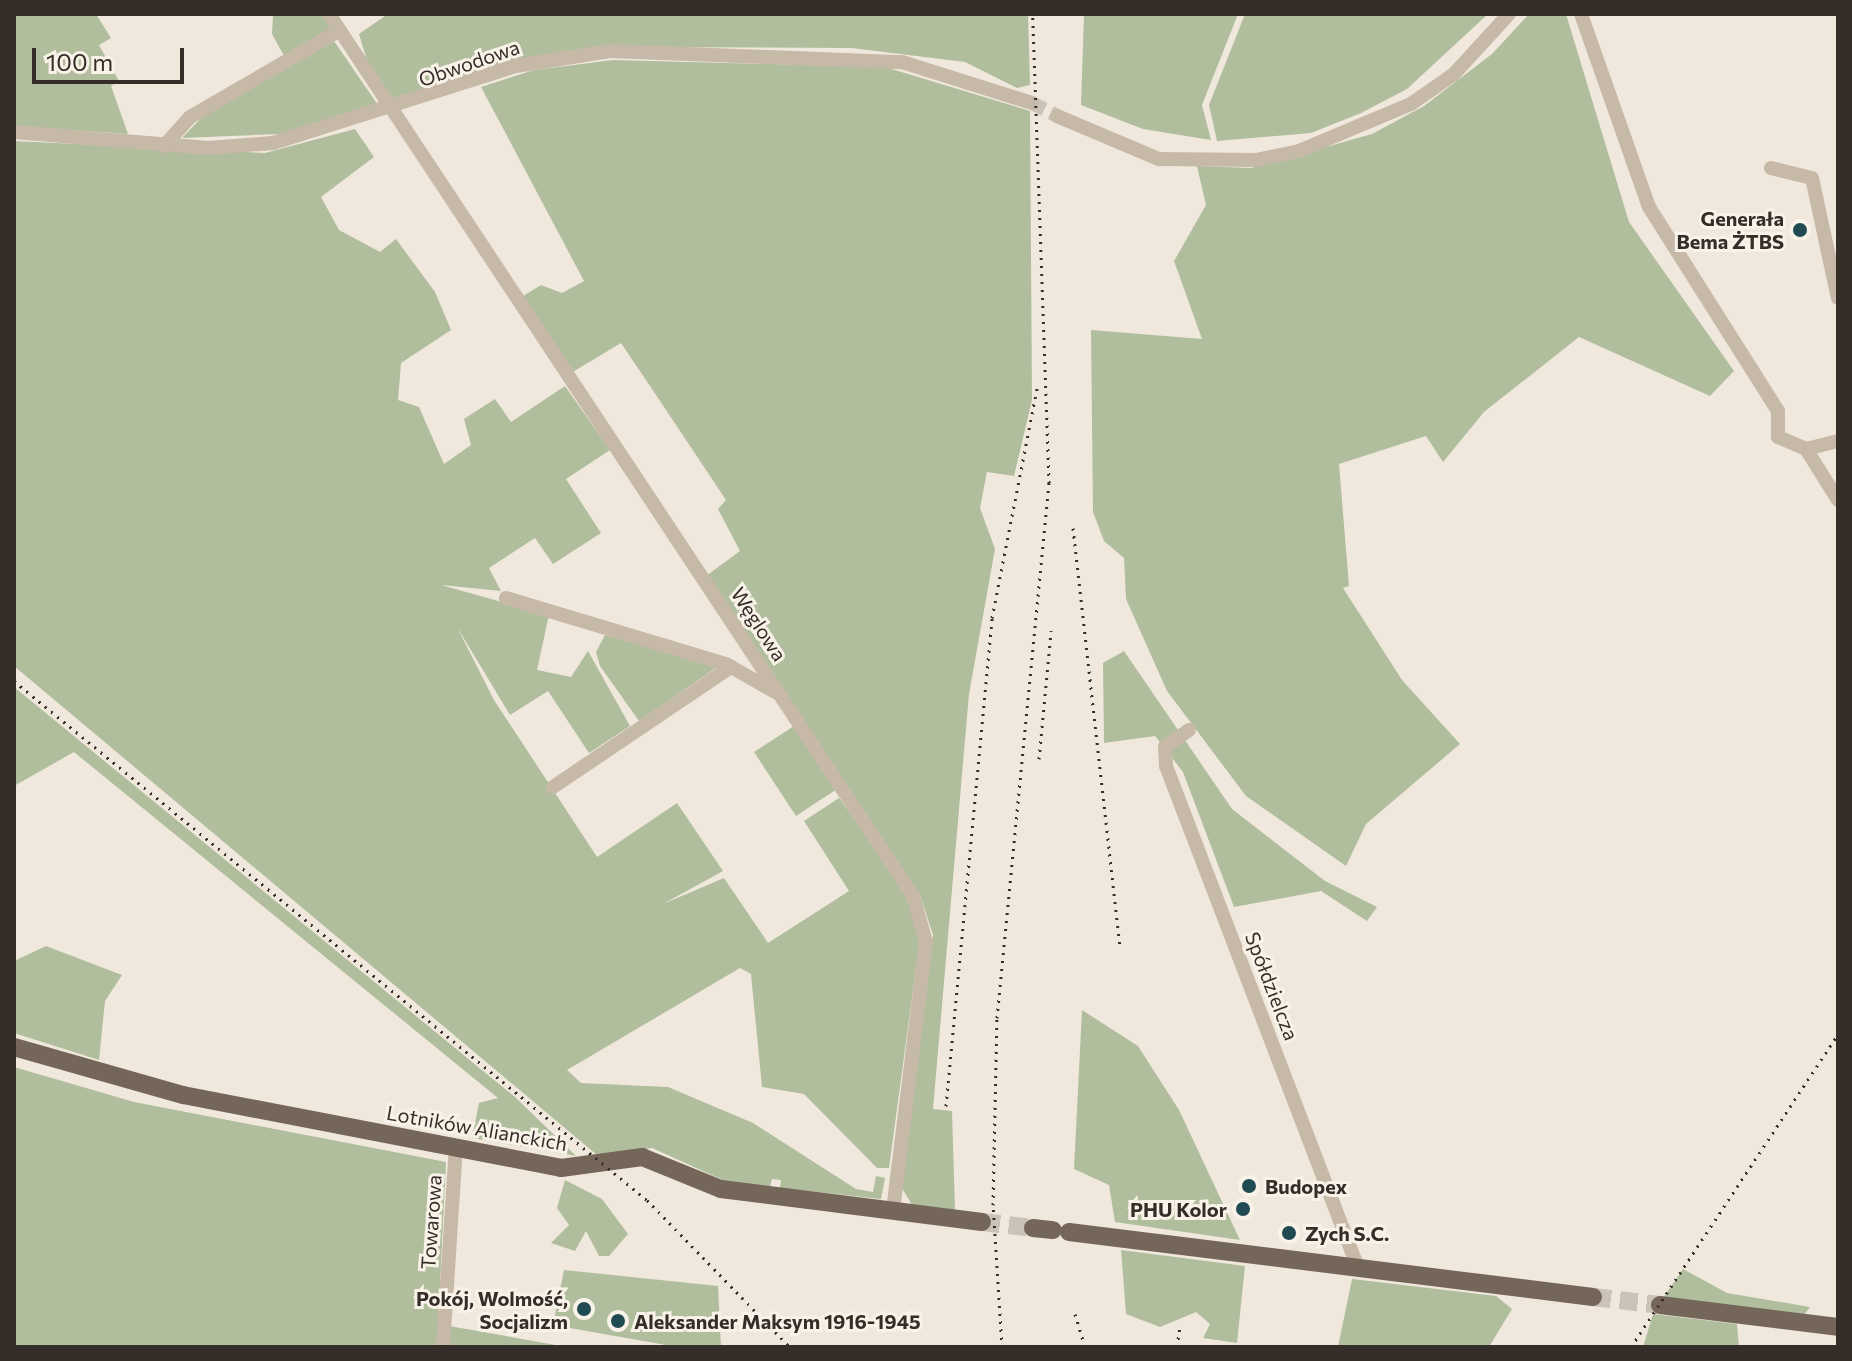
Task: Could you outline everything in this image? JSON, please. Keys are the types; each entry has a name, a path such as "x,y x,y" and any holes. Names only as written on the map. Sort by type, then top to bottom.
{"main road":[{"name":"Lotników Alianckich","path":"14,1047 183,1095 561,1168 642,1157 721,1189 982,1222"},
{"path":"1033,1228 1593,1297"},
{"path":"1660,1305 1838,1327"}],"street":[{"name":"Węglowa","path":"329,14 781,695 922,919 925,952 893,1211"},
{"path":"1057,116 1159,159 1256,160 1299,151 1411,104 1454,74 1509,14"},
{"path":"1581,14 1649,207 1778,411 1778,437 1806,449 1838,500"},
{"path":"164,146 190,117 340,30"},
{"name":"Obwodowa","path":"14,132 164,146 273,143 393,109 516,66 610,51 902,62 1032,103"},
{"path":"1771,168 1812,178 1838,298"},
{"path":"1806,449 1838,441"},
{"path":"506,598 581,615 731,667 781,695"},
{"path":"553,787 731,667"},
{"name":"Spółdzielcza","path":"1189,730 1165,747 1166,766 1358,1268"},
{"name":"Towarowa","path":"443,1347 456,1148"}],"green space":[{"path":"14,14 96,14 111,38 99,45 119,81 111,86 128,134 14,126"},
{"path":"273,14 324,14 332,29 284,56 272,34"},
{"path":"388,14 1028,14 1030,85 1017,88 965,62 852,48 629,47 393,99 368,64 359,34"},
{"path":"1084,14 1238,14 1202,105 1211,140 1143,129 1081,105"},
{"path":"1245,14 1488,14 1407,89 1361,113 1311,133 1217,141 1209,105"},
{"path":"1529,14 1566,14 1629,222 1734,371 1710,396 1579,337 1484,412 1443,462 1426,436 1339,464 1349,586 1343,588 1402,680 1460,744 1366,824 1346,866 1246,796 1167,691 1126,599 1124,558 1104,541 1093,512 1091,330 1202,339 1174,261 1206,205 1197,166 1251,168 1372,134 1424,106 1492,54"},
{"path":"334,41 378,105 280,134 182,138 203,116"},
{"path":"613,60 885,67 1030,111 1032,400 1014,476 987,472 980,508 995,549 969,694 933,1109 952,1111 955,1210 912,1205 902,1188 933,935 920,895 706,576 740,551 718,509 726,500 654,392 621,343 571,373 520,298 541,285 562,293 584,281 481,87 534,70"},
{"path":"355,129 374,157 321,197 339,230 380,252 396,239 435,292 451,330 401,363 398,400 419,407 444,464 471,445 464,419 495,399 511,422 565,386 610,450 566,479 601,533 553,564 535,538 489,568 501,591 441,585 549,615 537,670 571,677 588,651 630,726 589,753 548,691 510,715 457,627 494,700 597,857 677,803 723,871 663,904 724,878 768,943 849,891 804,821 839,798 901,883 921,931 889,1168 877,1168 804,1094 762,1087 751,974 740,968 567,1070 581,1083 668,1087 753,1123 856,1189 873,1192 876,1176 885,1178 881,1199 780,1188 781,1180 772,1179 770,1187 725,1181 652,1148 597,1155 14,666 14,141 265,153"},
{"path":"605,635 719,666 639,721 600,666 596,652"},
{"path":"1124,651 1232,809 1325,881 1377,907 1367,921 1321,891 1234,907 1183,772 1155,736 1104,743 1103,663"},
{"path":"14,687 515,1097 576,1156 472,1138 479,1103 498,1098 74,752 14,786"},
{"path":"794,726 837,789 796,816 754,752"},
{"path":"46,946 122,975 105,1001 99,1060 14,1033 14,961"},
{"path":"1082,1010 1138,1046 1179,1110 1240,1240 1115,1222 1109,1185 1074,1169"},
{"path":"14,1067 134,1102 446,1162 438,1324 567,1347 14,1347"},
{"path":"565,1180 602,1199 628,1234 609,1256 599,1256 586,1231 575,1251 551,1243 569,1225 557,1208"},
{"path":"1121,1250 1245,1266 1237,1343 1203,1338 1210,1324 1196,1312 1160,1327 1126,1314"},
{"path":"1683,1269 1727,1293 1810,1307 1804,1315 1663,1298"},
{"path":"564,1270 718,1286 721,1347 677,1347 553,1325"},
{"path":"1352,1279 1496,1296 1512,1309 1489,1347 1338,1347"},
{"path":"1653,1314 1737,1324 1739,1347 1643,1347"}],"tunnel":[{"path":"1032,103 1057,116"},
{"path":"982,1222 1033,1228"},
{"path":"1593,1297 1660,1305"}],"railway":[{"path":"1002,1347 993,1205 997,1018 1049,483 1033,14"},
{"path":"946,1106 992,618 1038,384"},
{"path":"1073,528 1120,948"},
{"path":"1039,759 1051,631"},
{"path":"14,681 647,1200 790,1347"},
{"path":"1631,1347 1838,1034"},
{"path":"1075,1314 1085,1347"},
{"path":"1177,1347 1180,1326"}],"place":[{"name":"Generała Bema ŻTBS","path":"1800,230"},
{"name":"Budopex","path":"1249,1186"},
{"name":"PHU Kolor","path":"1243,1209"},
{"name":"Zych S.C.","path":"1289,1233"},
{"name":"Pokój, Wolmość, Socjalizm","path":"584,1309"},
{"name":"Aleksander Maksym 1916-1945","path":"618,1321"}]}
